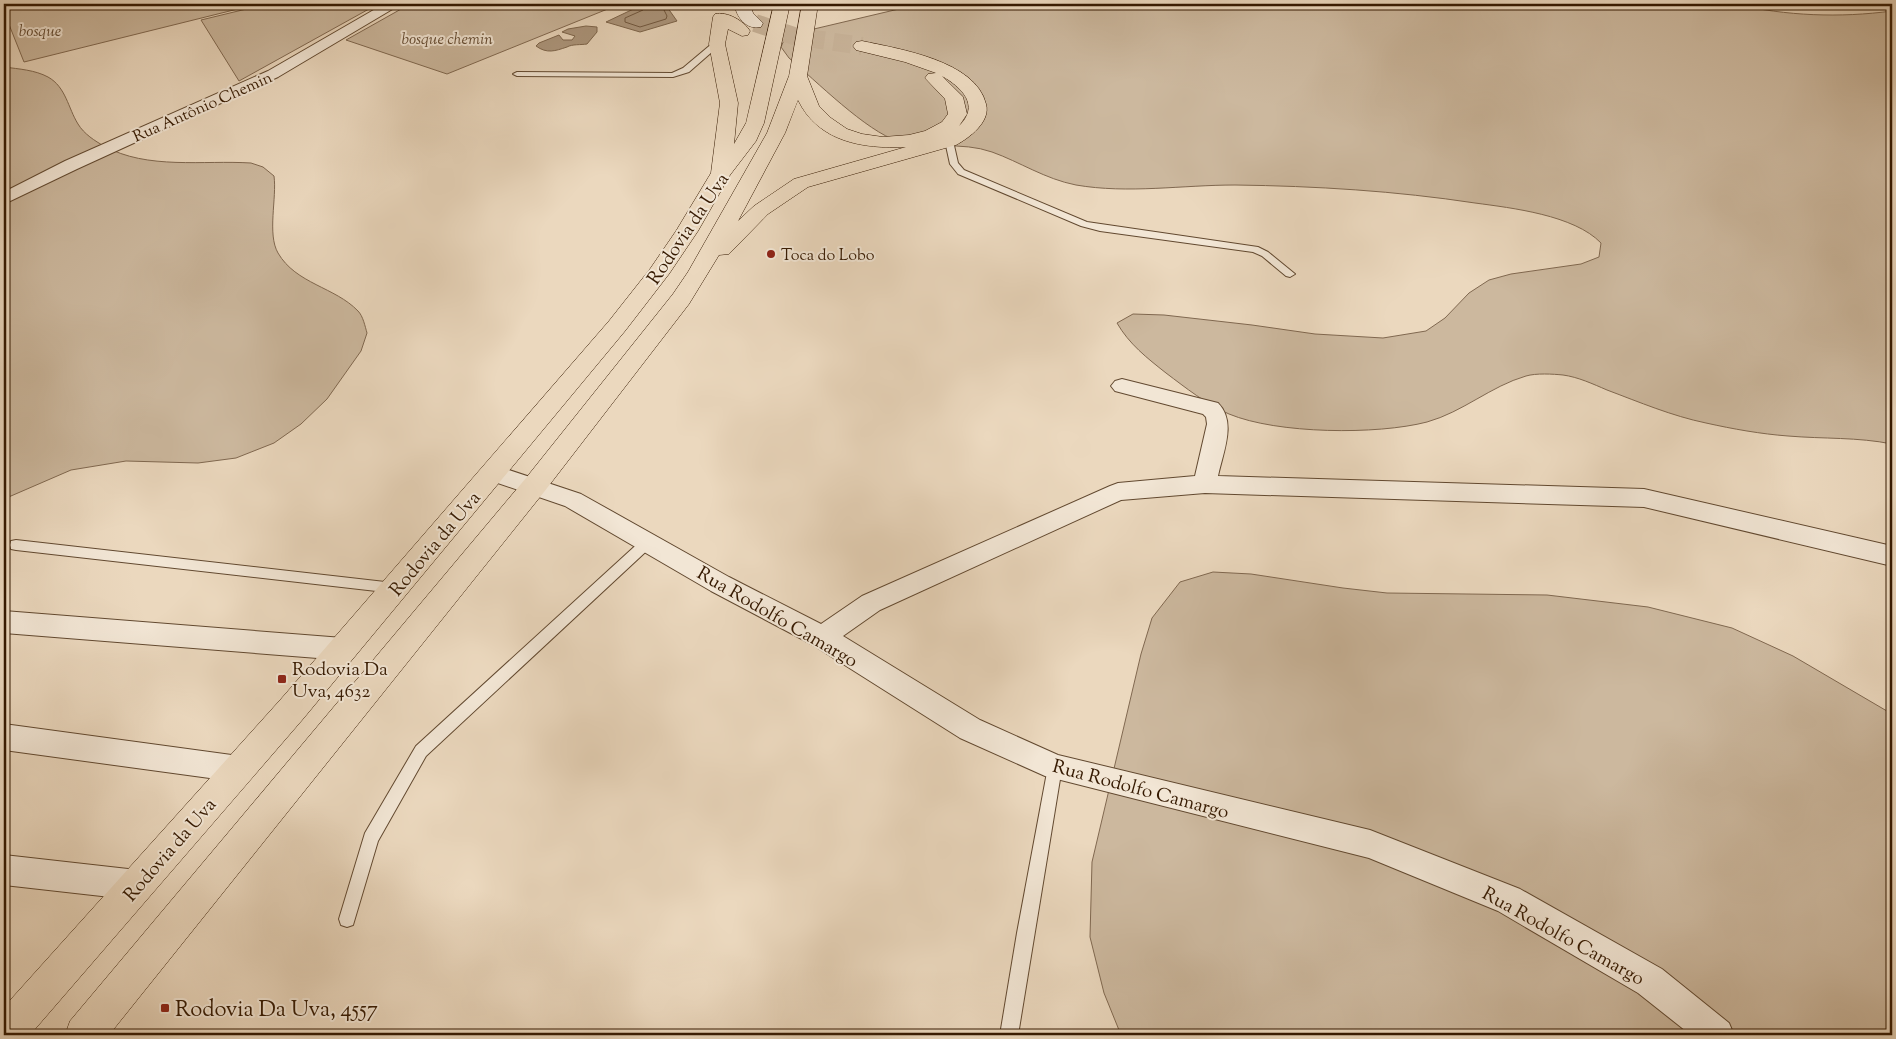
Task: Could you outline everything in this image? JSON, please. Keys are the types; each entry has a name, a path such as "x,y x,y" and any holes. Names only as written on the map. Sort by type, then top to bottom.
{"main road":[{"name":"Rodovia da Uva","path":"5,1035 396,588 617,326 658,274 721,174 746,141 755,123 782,4"},
{"name":"Rodovia da Uva","path":"84,1035 535,486 682,299 699,272 776,132 798,76 810,4"},
{"path":"721,174 729,103 718,44 724,10 749,27"},
{"path":"699,272 761,210 801,183 949,141 962,134 977,117 978,102 967,85 951,74 926,62 855,51 933,78 947,88 957,101 958,115 948,129 929,138 905,143 881,143 861,140 841,134 814,112 798,76"}],"street":[{"name":"Rua Antônio Chemin","path":"4,199 71,165 273,74 394,4"},
{"path":"742,4 749,27"},
{"path":"1122,386 1210,408 1216,414 1218,424 1205,484"},
{"name":"Rua Rodolfo Camargo","path":"494,473 573,500 649,541 720,584 822,637 970,729 1055,767 1370,844 1500,897 1650,981 1717,1035"},
{"path":"822,637 871,603 1118,492 1205,484 1644,498 1892,556"},
{"path":"4,622 343,649"},
{"path":"4,737 239,769"},
{"path":"4,870 137,885"}],"lane":[{"path":"516,74 673,75 686,70 718,44"},
{"path":"949,141 954,164 961,172 1084,224 1119,231 1255,249 1265,254 1290,274"},
{"path":"347,919 372,838 421,751 649,541"},
{"path":"16,545 396,588"},
{"path":"1009,1035 1055,767"}],"green space":[{"name":"bosque","path":"4,4 258,4 24,62 4,12"},
{"path":"267,4 378,4 239,81 201,20"},
{"name":"bosque chemin","path":"410,4 620,4 447,74 346,40"},
{"path":"920,4 1735,4 1813,15 1853,15 1892,11 1892,444 1853,439 1778,435 1716,425 1668,413 1580,379 1550,374 1530,375 1513,380 1440,418 1406,426 1382,429 1300,429 1249,421 1229,414 1196,395 1152,362 1133,344 1117,323 1133,314 1164,315 1315,334 1383,338 1426,331 1445,318 1469,293 1489,280 1511,274 1581,264 1599,257 1601,243 1589,233 1575,226 1542,214 1506,207 1416,195 1326,188 1235,185 1115,189 1076,185 1043,175 992,152 969,147 910,144 885,136 857,117 789,58 781,47 784,40 797,33"},
{"path":"4,67 38,73 54,81 63,92 83,131 101,144 121,153 157,161 251,163 263,167 274,176 273,236 278,253 295,272 338,296 358,311 363,318 367,333 361,351 327,399 301,424 274,443 236,458 198,463 126,461 71,470 4,499"},
{"path":"1213,572 1251,574 1387,593 1547,595 1648,607 1732,628 1793,656 1892,714 1892,1035 1121,1035 1104,993 1090,937 1092,862 1141,654 1152,618 1180,582"}],"water":[{"path":"644,4 665,4 677,21 640,32 606,22"},
{"path":"586,26 597,27 597,32 587,44 571,45 551,51 536,46 559,35 563,40 572,40 575,36 562,32"}],"tunnel":[{"path":"755,23 794,36 862,46"}],"place":[{"name":"Toca do Lobo","path":"771,254"},
{"name":"Rodovia Da Uva, 4632","path":"282,679"},
{"name":"Rodovia Da Uva, 4557","path":"165,1008"}]}
